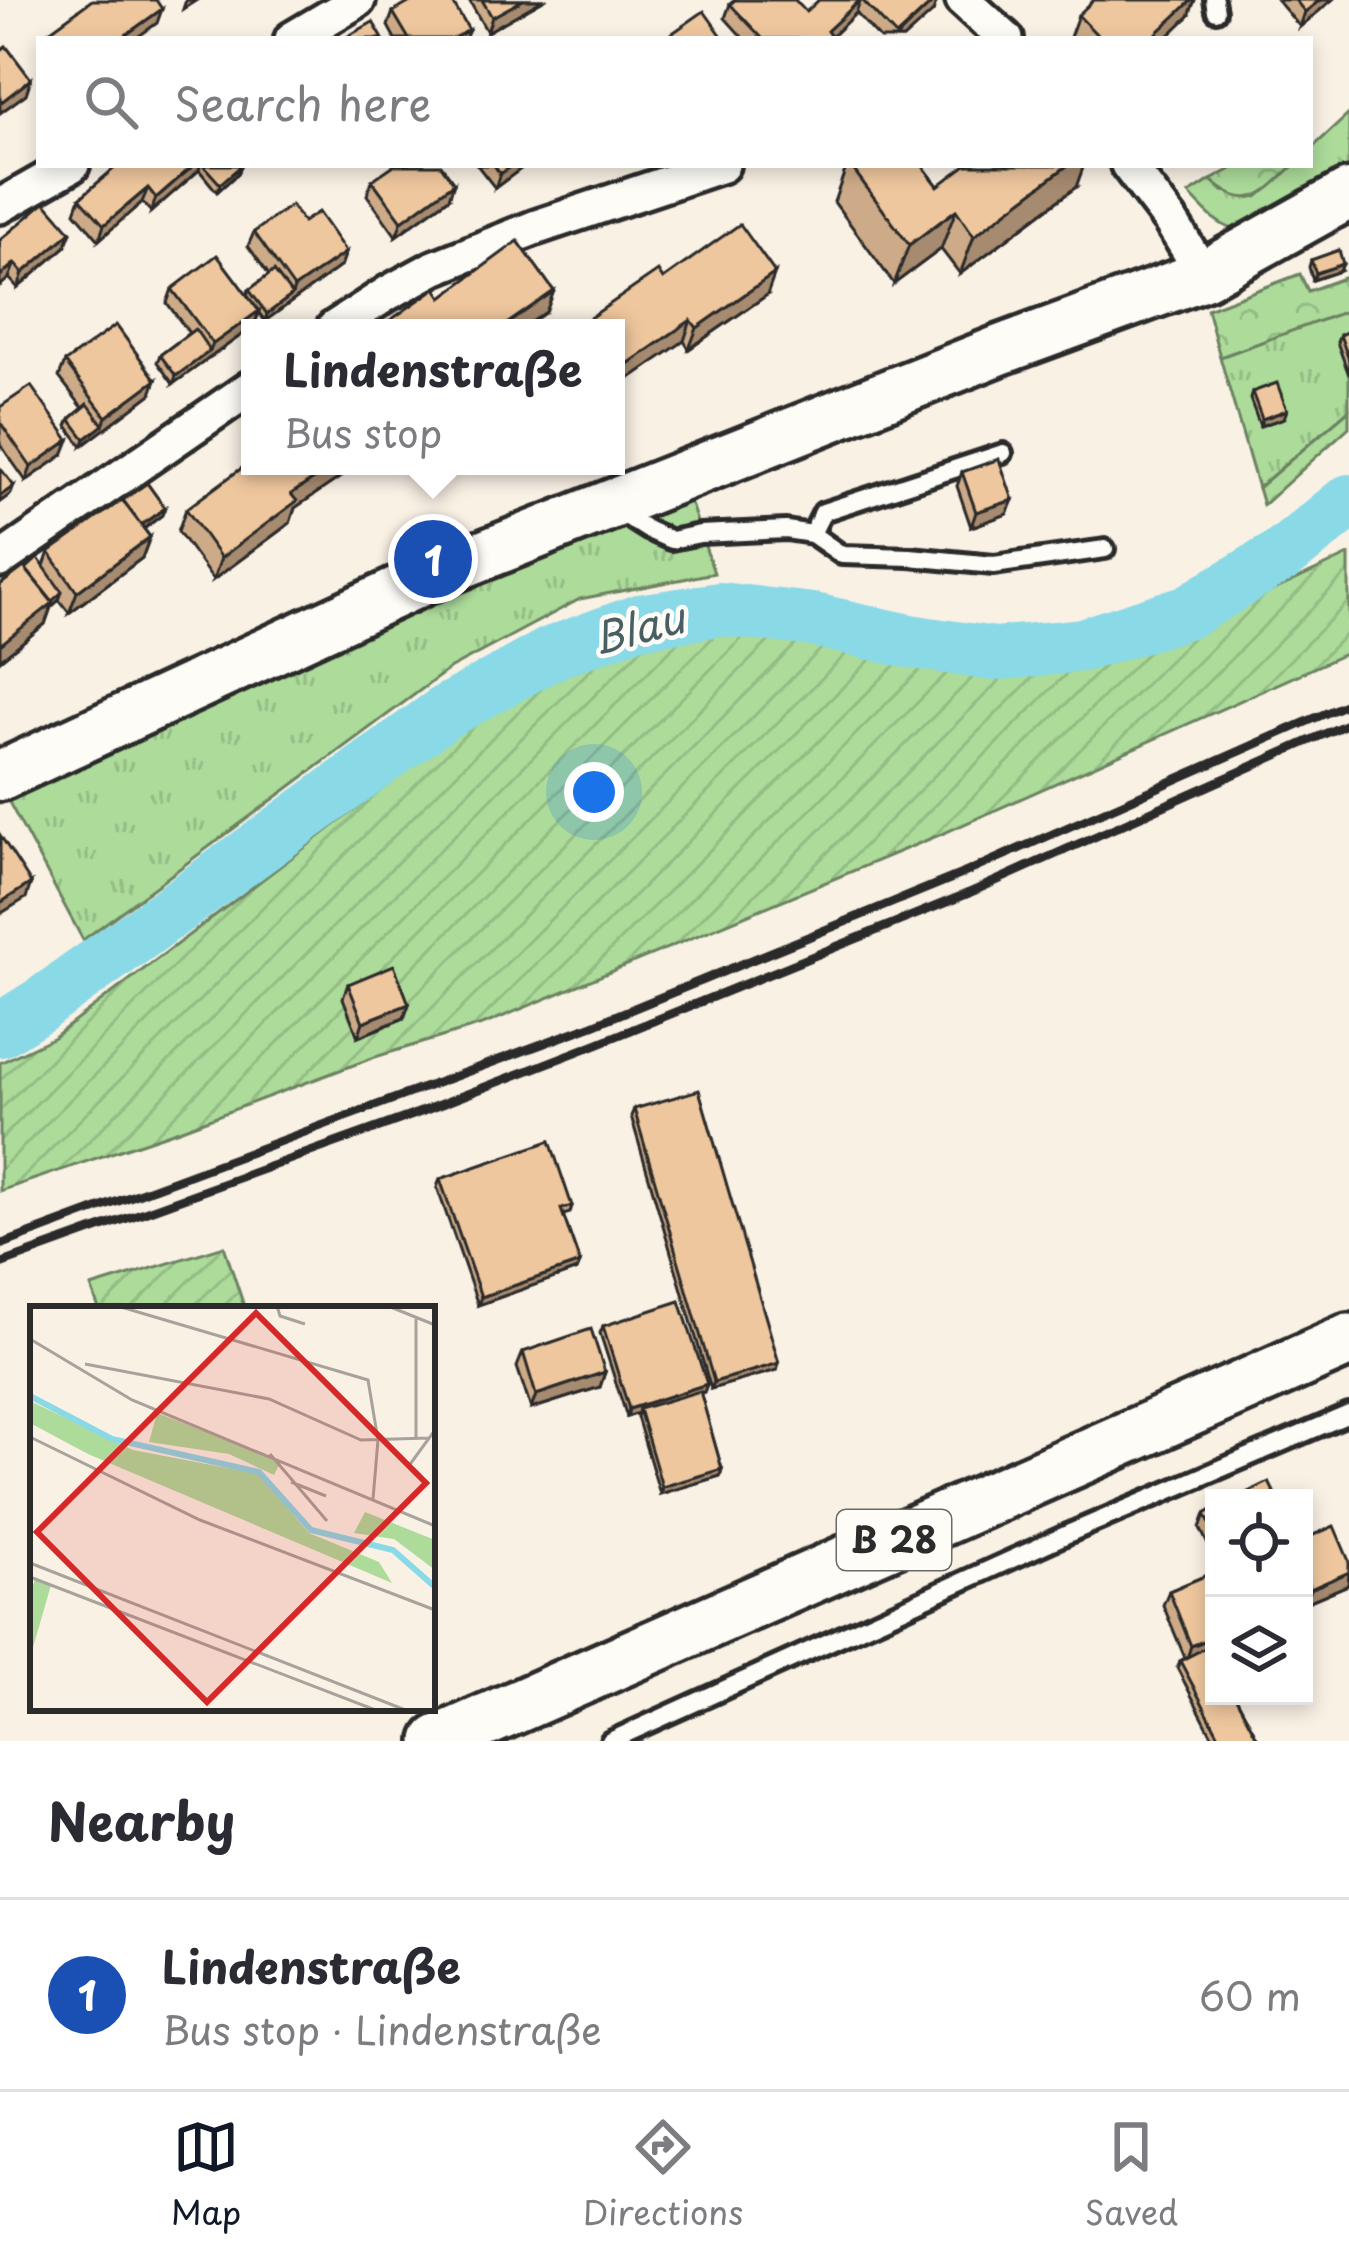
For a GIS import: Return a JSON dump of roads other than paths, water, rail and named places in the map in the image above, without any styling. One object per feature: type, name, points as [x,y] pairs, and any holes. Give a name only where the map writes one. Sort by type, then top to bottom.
[{"type":"main road","name":"B 28","points":[[439,1741],[1349,1340]]},
{"type":"street","points":[[297,36],[358,0]]},
{"type":"street","points":[[963,0],[995,25]]},
{"type":"street","points":[[0,206],[67,168]]},
{"type":"street","points":[[348,319],[434,268],[534,228],[713,168]]},
{"type":"street","points":[[1130,168],[1204,275]]},
{"type":"street","points":[[0,776],[442,572],[978,359],[1204,275],[1349,194]]},
{"type":"street","points":[[1204,275],[1284,259],[1349,232]]},
{"type":"street","points":[[0,560],[241,394]]},
{"type":"lane","points":[[812,534],[823,512],[1003,453]]},
{"type":"lane","points":[[607,504],[671,540],[786,530],[812,534],[842,555],[994,565],[1106,549]]},
{"type":"lane","points":[[610,1741],[1072,1532],[1349,1414]]},
{"type":"waterway","name":"Blau","points":[[0,1030],[445,712],[552,653],[639,621],[720,609],[813,620],[994,654],[1082,645],[1189,611],[1284,554],[1349,501]]},
{"type":"railway","points":[[0,1245],[593,1025],[962,874],[1349,703]]},
{"type":"railway","points":[[0,1264],[599,1043],[969,893],[1349,723]]},
{"type":"place","name":"Lindenstraße","points":[[433,559]]}]
